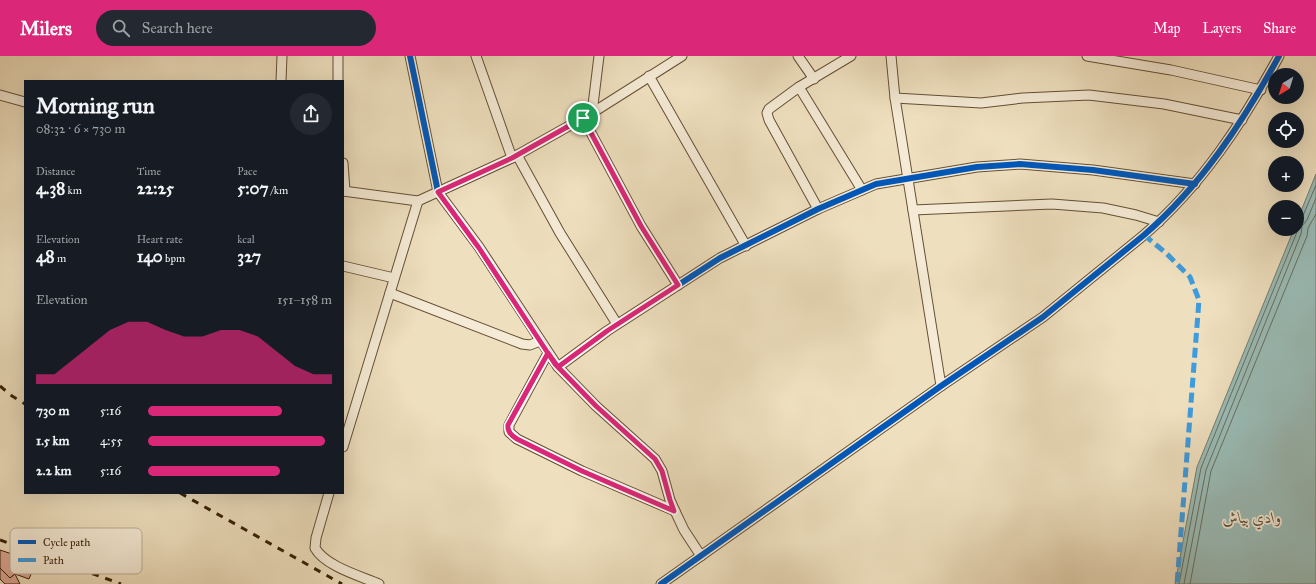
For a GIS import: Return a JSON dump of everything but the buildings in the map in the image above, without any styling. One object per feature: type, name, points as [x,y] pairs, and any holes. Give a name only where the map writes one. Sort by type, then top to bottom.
[{"type":"street","points":[[281,80],[282,56]]},
{"type":"street","points":[[338,56],[338,80]]},
{"type":"street","points":[[476,56],[514,156],[616,324]]},
{"type":"street","points":[[592,113],[599,56]]},
{"type":"street","points":[[344,191],[418,201],[514,156],[592,113],[682,56]]},
{"type":"street","points":[[798,56],[814,78]]},
{"type":"street","points":[[818,209],[767,116],[769,109],[800,87],[851,56]]},
{"type":"street","points":[[891,56],[895,98],[941,386]]},
{"type":"street","points":[[1087,56],[1164,69],[1261,90]]},
{"type":"street","points":[[661,584],[941,386],[1043,316],[1159,222],[1195,184],[1242,120],[1261,90],[1279,56]]},
{"type":"street","points":[[413,57],[438,192],[479,248],[558,367],[596,406],[655,459],[662,471],[674,511],[684,530],[701,556]]},
{"type":"street","points":[[650,76],[746,246]]},
{"type":"street","points":[[800,87],[862,190]]},
{"type":"street","points":[[0,95],[24,102]]},
{"type":"street","points":[[895,98],[981,103],[1023,98],[1089,95],[1164,104],[1242,120]]},
{"type":"street","points":[[583,118],[641,226],[678,285]]},
{"type":"street","points":[[558,367],[616,324],[720,258],[818,209],[876,184],[977,167],[1020,164],[1093,170],[1195,184]]},
{"type":"street","points":[[344,444],[418,201]]},
{"type":"street","points":[[913,210],[1052,204],[1104,208],[1159,222]]},
{"type":"street","points":[[344,266],[394,278]]},
{"type":"street","points":[[390,293],[522,344],[530,345],[540,341]]},
{"type":"street","points":[[548,353],[508,425],[509,432],[517,439],[582,471],[674,511]]},
{"type":"street","points":[[329,494],[316,538],[315,548],[322,557],[331,563],[379,584]]},
{"type":"water","name":"وادي بياش","points":[[1316,174],[1316,584],[1175,584],[1197,467],[1291,236],[1304,236],[1304,204]]},
{"type":"railway","points":[[0,386],[24,403]]},
{"type":"railway","points":[[182,494],[342,584]]},
{"type":"railway","points":[[0,540],[10,544]]},
{"type":"railway","points":[[94,574],[121,584]]},
{"type":"marked path","points":[[1144,235],[1166,253],[1190,277],[1199,300],[1177,584]]},
{"type":"cycle path","points":[[410,56],[438,192],[479,247],[558,367],[607,331],[720,258],[818,209],[876,184],[977,167],[1020,164],[1093,170],[1195,184]]},
{"type":"cycle path","points":[[661,584],[941,386],[1043,317],[1144,235],[1184,196],[1219,152],[1251,105],[1279,56]]},
{"type":"route","points":[[583,118],[512,158],[438,192],[479,248],[535,334],[548,353],[555,364],[596,406],[655,459],[662,471],[674,511],[582,471],[517,439],[509,432],[508,429],[508,425],[548,353],[558,367],[607,331],[678,285],[641,226],[583,118]]}]
